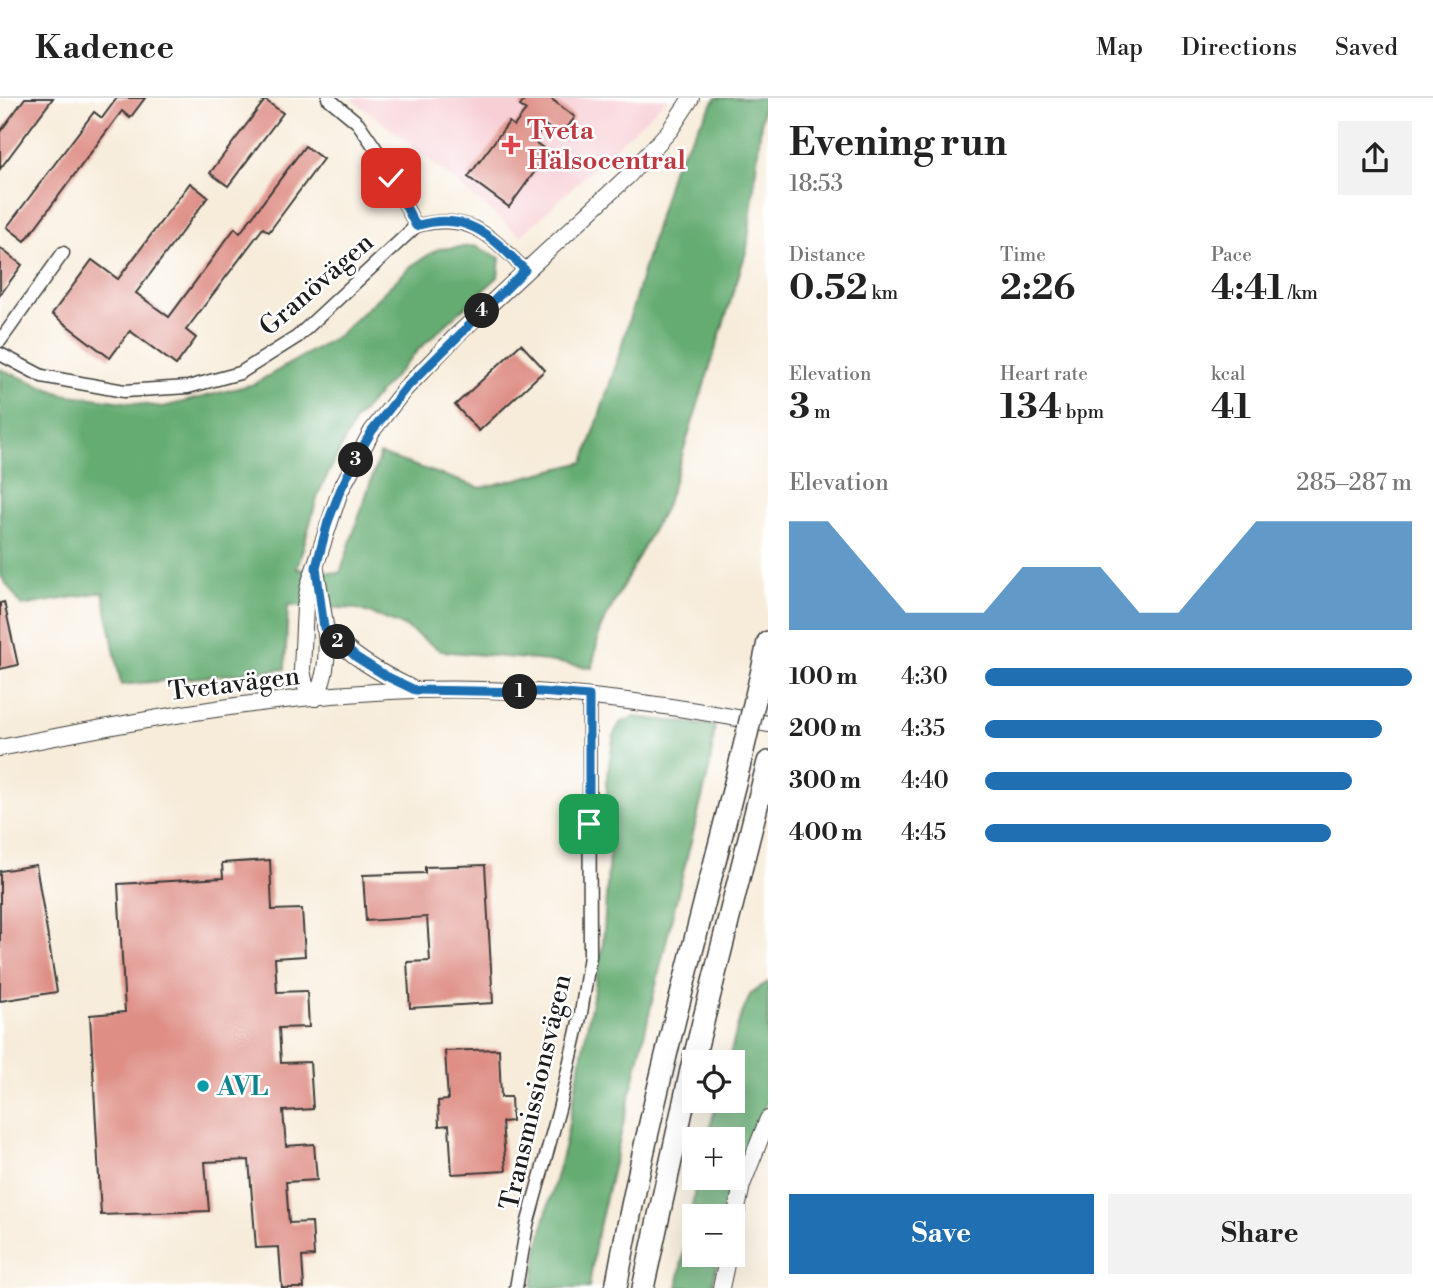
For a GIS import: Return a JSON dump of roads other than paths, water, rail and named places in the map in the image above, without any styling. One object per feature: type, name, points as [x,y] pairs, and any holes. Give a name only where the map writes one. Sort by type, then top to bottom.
[{"type":"highway","points":[[616,1288],[664,1065],[768,642]]},
{"type":"highway","points":[[643,1288],[691,1070],[767,764]]},
{"type":"main road","points":[[316,567],[326,670],[323,685],[315,698],[305,685],[302,670],[305,606],[316,567],[340,491],[378,423],[405,389],[525,270],[627,177],[670,131],[691,98]]},
{"type":"main road","points":[[324,628],[356,657],[415,690]]},
{"type":"main road","name":"Tvetavägen","points":[[0,748],[202,710],[415,690],[540,692],[589,696],[636,701],[768,724]]},
{"type":"main road","points":[[738,1204],[742,1185],[768,1119]]},
{"type":"main road","points":[[721,1288],[725,1267]]},
{"type":"street","points":[[328,98],[358,123],[378,152],[416,226],[431,222],[462,222],[477,228],[495,240],[525,270]]},
{"type":"street","name":"Granövägen","points":[[0,354],[42,376],[124,391],[188,387],[240,373],[298,337],[416,226]]},
{"type":"street","points":[[0,341],[64,253]]},
{"type":"street","name":"Transmissionsvägen","points":[[516,1288],[527,1225],[559,1109],[581,1013],[590,957],[589,696]]},
{"type":"place","name":"Tveta Hälsocentral","points":[[511,145]]},
{"type":"place","name":"AVL","points":[[203,1086]]}]
